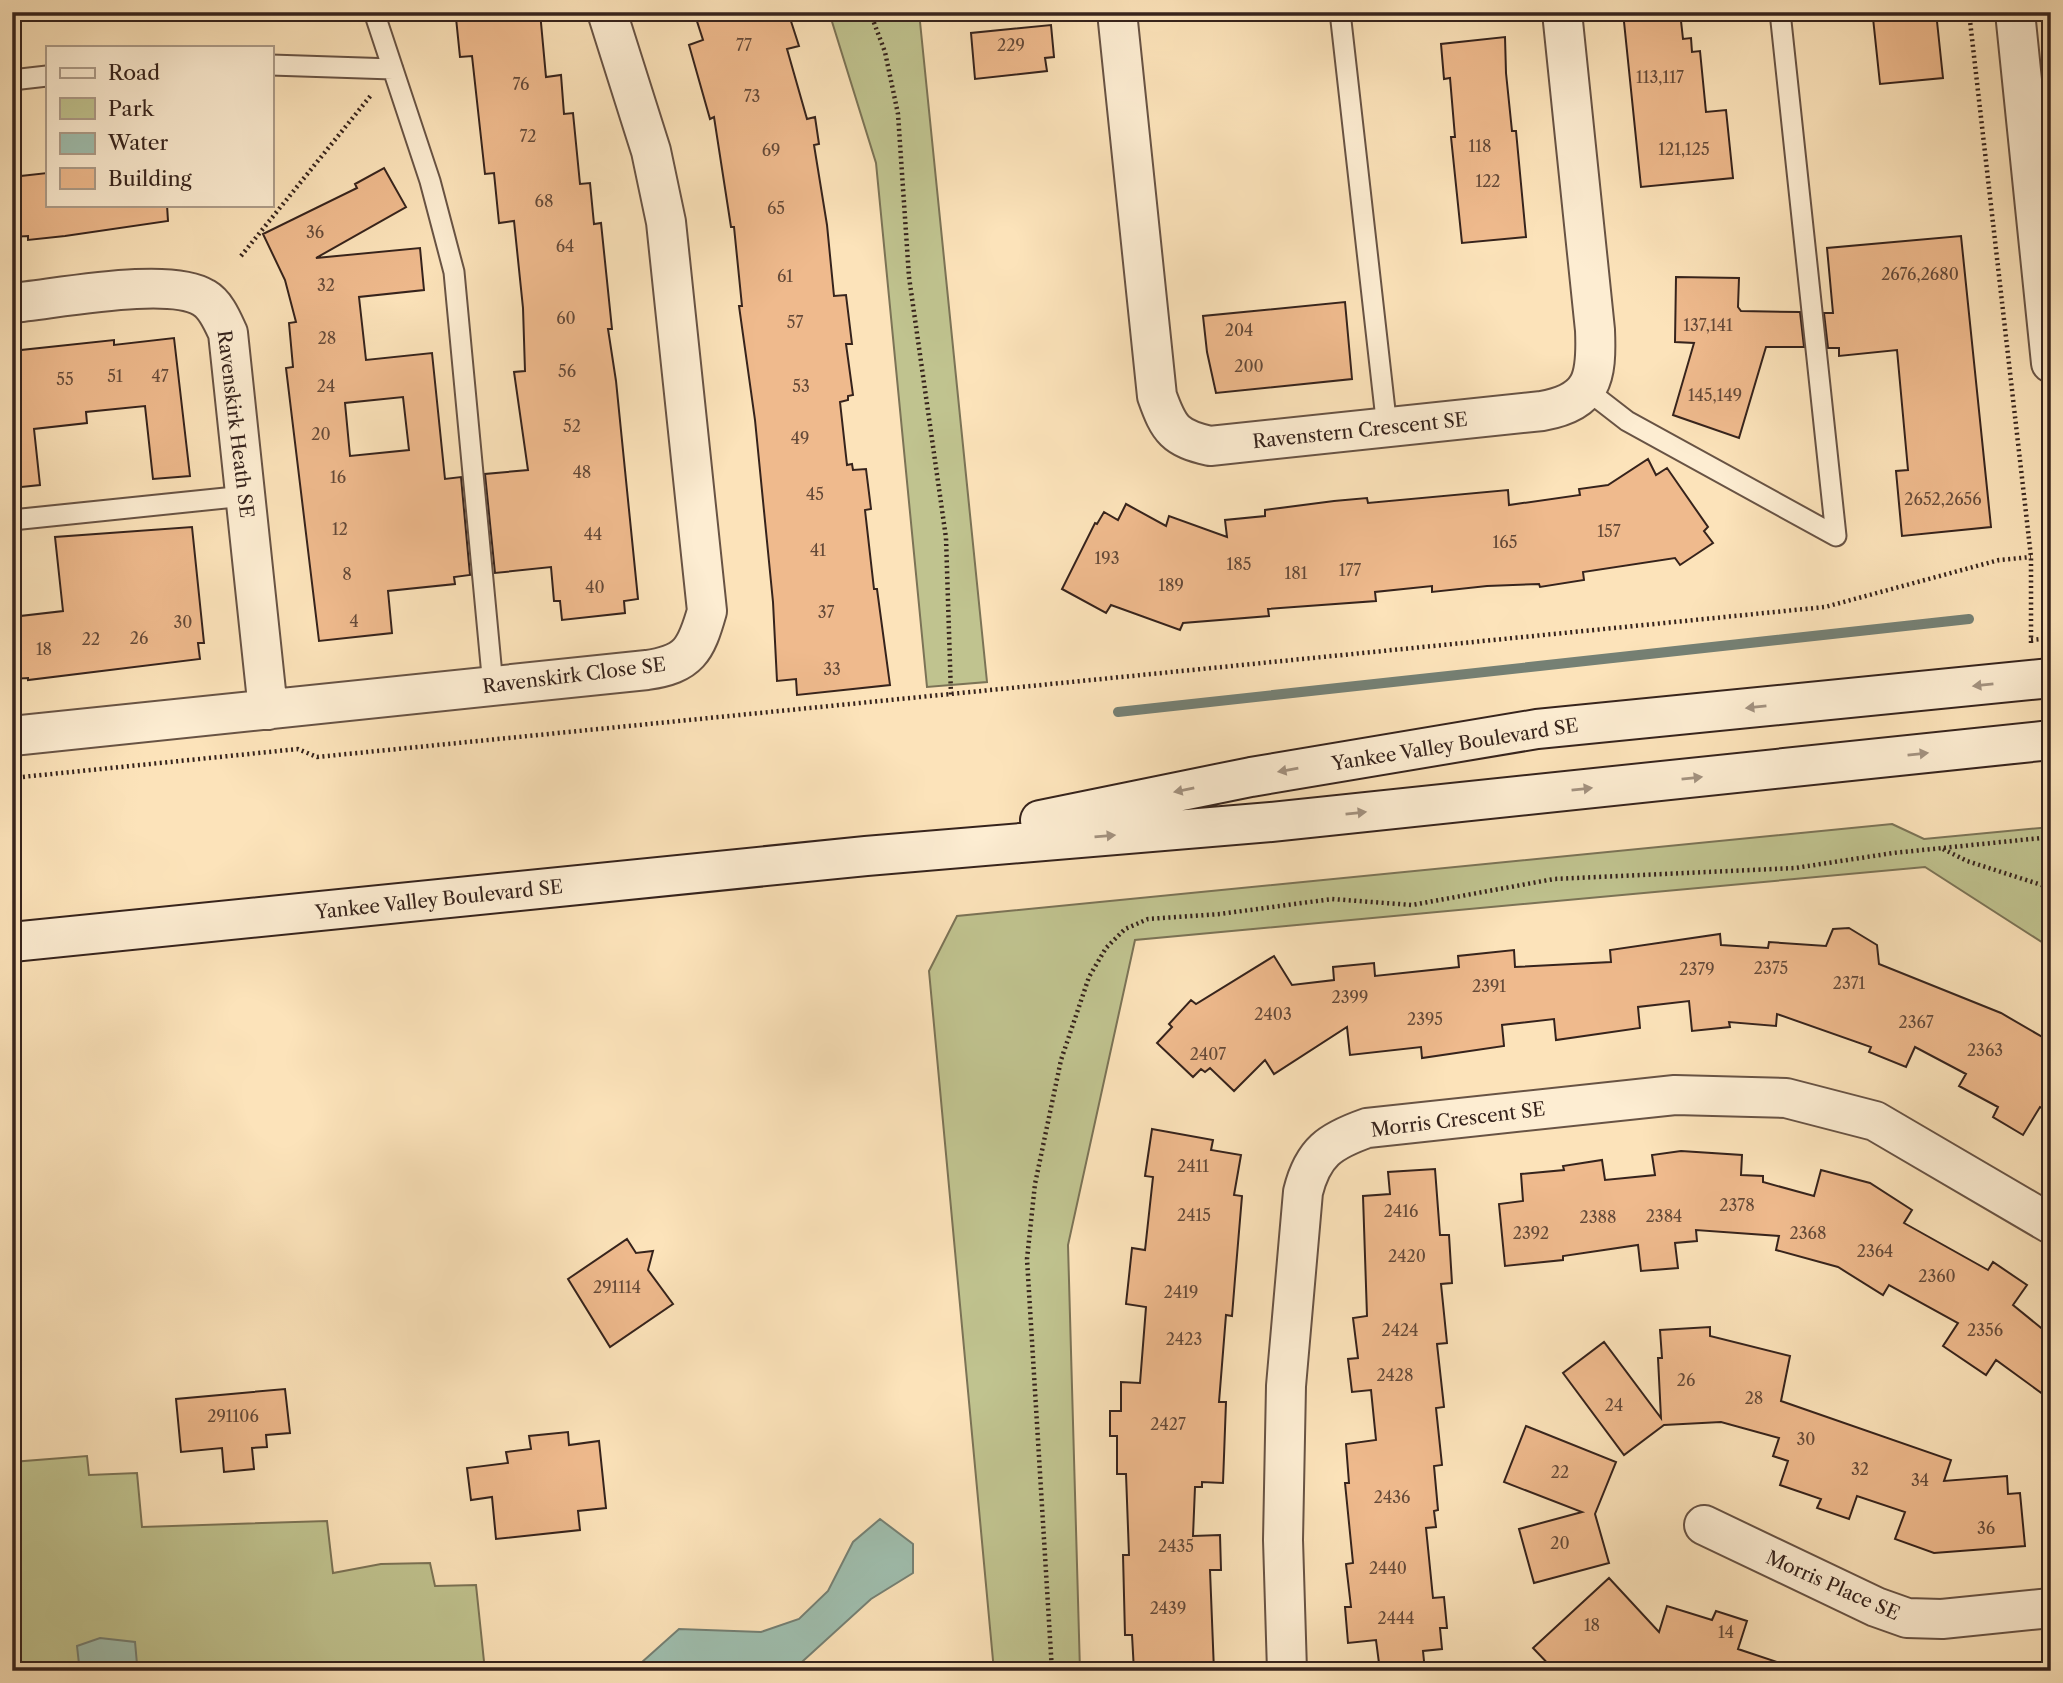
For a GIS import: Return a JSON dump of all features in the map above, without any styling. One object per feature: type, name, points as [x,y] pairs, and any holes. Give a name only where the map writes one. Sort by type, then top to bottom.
[{"type":"street","name":"Ravenskirk Close SE","points":[[12,736],[668,667],[689,656],[699,638],[707,611],[666,222],[650,151],[607,12]]},
{"type":"street","name":"Ravenstern Crescent SE","points":[[1116,12],[1157,396],[1167,424],[1185,440],[1210,446],[1542,411],[1567,407],[1587,390]]},
{"type":"street","points":[[1562,12],[1595,330],[1597,365],[1587,390]]},
{"type":"street","points":[[2015,12],[2051,363]]},
{"type":"street","name":"Ravenskirk Heath SE","points":[[12,303],[170,287],[206,299],[220,315],[228,333],[268,710]]},
{"type":"street","name":"Yankee Valley Boulevard SE","points":[[866,856],[1251,777],[1537,729],[2051,678]]},
{"type":"street","name":"Yankee Valley Boulevard SE","points":[[12,942],[866,856],[2046,752]]},
{"type":"street","name":"Morris Crescent SE","points":[[1287,1671],[1283,1540],[1286,1386],[1303,1192],[1308,1171],[1322,1151],[1340,1138],[1367,1128],[1675,1095],[1786,1098],[1875,1121],[2051,1224]]},
{"type":"street","name":"Morris Place SE","points":[[1704,1525],[1876,1607],[1907,1618],[1942,1619],[2051,1608]]},
{"type":"lane","points":[[374,12],[429,181],[454,272],[493,686]]},
{"type":"lane","points":[[1339,12],[1387,428]]},
{"type":"lane","points":[[1587,390],[1627,421],[1836,536],[1780,12]]},
{"type":"lane","points":[[273,65],[393,69]]},
{"type":"lane","points":[[12,80],[46,76]]},
{"type":"lane","points":[[12,520],[245,496]]},
{"type":"path","points":[[870,12],[885,52],[898,114],[909,277],[946,538],[950,695]]},
{"type":"path","points":[[1969,12],[2031,557],[2031,640],[2051,638]]},
{"type":"path","points":[[241,256],[393,69]]},
{"type":"path","points":[[12,778],[298,749],[317,757],[1825,607],[1999,560],[2031,557]]},
{"type":"path","points":[[2046,752],[2051,829]]},
{"type":"path","points":[[1052,1671],[1027,1259],[1035,1184],[1061,1060],[1089,977],[1106,948],[1125,929],[1148,919],[1220,915],[1332,899],[1412,905],[1554,879],[1795,868],[1941,848],[2051,837]]},
{"type":"path","points":[[1941,848],[1967,861],[2051,888]]},
{"type":"green space","points":[[829,12],[919,12],[987,682],[927,687],[876,163]]},
{"type":"green space","points":[[1892,824],[1924,839],[2051,827],[2051,948],[1925,867],[1135,940],[1068,1245],[1080,1671],[994,1671],[929,971],[957,916]]},
{"type":"green space","points":[[87,1456],[89,1475],[137,1473],[142,1527],[327,1521],[333,1573],[381,1564],[430,1563],[435,1586],[476,1585],[485,1671],[12,1671],[12,1462]]},
{"type":"water","points":[[880,1519],[913,1544],[913,1573],[871,1599],[792,1671],[632,1671],[679,1629],[761,1632],[799,1619],[828,1591],[853,1542]]},
{"type":"water","points":[[100,1638],[135,1642],[137,1664],[125,1671],[86,1671],[79,1664],[77,1646]]},
{"type":"building","points":[[509,12],[540,12],[546,77],[561,75],[564,114],[573,113],[580,184],[590,183],[594,224],[601,223],[612,329],[608,329],[616,381],[638,599],[624,601],[625,613],[562,620],[560,601],[554,601],[551,567],[495,573],[485,474],[528,470],[514,372],[525,371],[523,308],[514,221],[499,223],[494,173],[485,174],[472,56],[460,57],[456,18]]},
{"type":"building","points":[[694,12],[788,12],[799,46],[787,49],[807,119],[815,117],[819,144],[814,145],[827,225],[834,296],[846,295],[852,344],[846,344],[853,395],[840,402],[847,465],[852,464],[853,470],[866,469],[871,509],[865,510],[874,589],[877,589],[890,685],[797,695],[796,679],[777,681],[773,602],[755,420],[739,306],[742,306],[734,227],[731,227],[714,117],[710,119],[689,45],[703,40]]},
{"type":"building","points":[[1623,12],[1680,12],[1683,39],[1691,38],[1692,52],[1700,51],[1706,112],[1726,110],[1733,178],[1641,187]]},
{"type":"building","points":[[1936,12],[1943,78],[1880,84],[1873,18]]},
{"type":"building","points":[[1051,25],[1054,57],[1045,58],[1047,71],[975,79],[971,33]]},
{"type":"building","points":[[1505,37],[1512,131],[1516,131],[1526,237],[1462,243],[1451,137],[1455,137],[1450,78],[1444,79],[1441,44]]},
{"type":"building","points":[[384,168],[406,207],[316,258],[420,248],[424,290],[359,297],[366,360],[432,353],[445,479],[461,477],[470,575],[454,577],[455,584],[388,591],[392,633],[319,641],[286,368],[293,367],[289,323],[296,322],[285,280],[263,234],[357,188],[355,184]],"holes":[[[403,397],[409,450],[350,456],[345,403]]]},
{"type":"building","points":[[46,173],[46,206],[167,206],[168,221],[28,240],[28,236],[12,237],[12,177]]},
{"type":"building","points":[[1961,236],[1991,527],[1902,536],[1896,471],[1908,470],[1897,350],[1839,356],[1839,348],[1828,348],[1824,313],[1833,313],[1827,248]]},
{"type":"building","points":[[1676,277],[1739,278],[1738,307],[1741,311],[1800,312],[1804,347],[1766,347],[1739,438],[1673,415],[1694,343],[1675,342]]},
{"type":"building","points":[[1345,302],[1352,379],[1216,393],[1203,316]]},
{"type":"building","points":[[174,338],[190,476],[153,479],[145,406],[86,412],[87,423],[34,429],[40,485],[12,488],[12,351],[114,340],[114,345]]},
{"type":"building","points":[[1648,459],[1656,475],[1667,468],[1708,527],[1704,531],[1713,543],[1680,565],[1675,558],[1583,572],[1584,580],[1540,587],[1539,584],[1487,586],[1432,592],[1432,586],[1375,592],[1376,601],[1268,609],[1269,616],[1183,623],[1180,630],[1111,605],[1106,613],[1062,589],[1095,523],[1097,524],[1104,512],[1118,520],[1126,504],[1166,526],[1169,516],[1227,537],[1225,520],[1265,516],[1265,510],[1334,501],[1367,498],[1368,503],[1508,490],[1509,505],[1580,495],[1579,489],[1608,485]]},
{"type":"building","points":[[192,527],[204,643],[198,643],[200,659],[28,680],[12,679],[12,617],[63,611],[55,537]]},
{"type":"building","points":[[1849,928],[1877,945],[1879,964],[2001,1013],[2051,1042],[2051,1113],[2040,1107],[2023,1135],[1993,1117],[1998,1107],[1959,1086],[1966,1074],[1915,1047],[1906,1067],[1869,1052],[1871,1047],[1777,1014],[1776,1026],[1729,1022],[1730,1027],[1692,1031],[1689,1001],[1638,1007],[1640,1028],[1556,1040],[1554,1019],[1502,1025],[1504,1046],[1422,1058],[1421,1047],[1350,1055],[1347,1027],[1274,1074],[1265,1060],[1234,1091],[1210,1068],[1205,1072],[1201,1069],[1193,1077],[1157,1043],[1172,1027],[1169,1024],[1191,1000],[1196,1004],[1274,956],[1292,985],[1334,980],[1333,967],[1374,963],[1375,976],[1459,967],[1458,956],[1514,950],[1515,967],[1611,962],[1610,950],[1720,934],[1721,945],[1768,948],[1769,942],[1826,946],[1833,929]]},
{"type":"building","points":[[1152,1129],[1213,1140],[1211,1150],[1241,1155],[1234,1195],[1242,1196],[1232,1316],[1226,1315],[1219,1402],[1226,1402],[1223,1483],[1202,1482],[1202,1487],[1195,1487],[1193,1536],[1220,1535],[1221,1570],[1210,1570],[1214,1671],[1134,1671],[1132,1635],[1125,1635],[1123,1555],[1129,1555],[1126,1474],[1117,1474],[1117,1436],[1110,1436],[1110,1411],[1121,1411],[1121,1382],[1140,1383],[1146,1307],[1126,1304],[1132,1248],[1145,1250],[1153,1177],[1145,1176]]},
{"type":"building","points":[[1681,1151],[1742,1155],[1741,1175],[1763,1176],[1763,1182],[1814,1196],[1821,1170],[1870,1183],[1912,1210],[1904,1223],[1988,1270],[1993,1262],[2027,1285],[2013,1305],[2051,1336],[2051,1400],[1996,1360],[1986,1375],[1943,1346],[1958,1323],[1889,1285],[1883,1295],[1838,1267],[1776,1250],[1779,1236],[1696,1230],[1697,1241],[1675,1243],[1678,1268],[1641,1271],[1638,1245],[1563,1256],[1563,1260],[1505,1266],[1499,1204],[1523,1201],[1521,1174],[1564,1170],[1563,1166],[1602,1160],[1605,1180],[1655,1175],[1652,1155]]},
{"type":"building","points":[[1435,1169],[1440,1235],[1449,1235],[1452,1283],[1441,1284],[1447,1343],[1437,1344],[1444,1407],[1436,1408],[1442,1465],[1434,1466],[1438,1510],[1434,1511],[1436,1527],[1426,1528],[1433,1598],[1444,1597],[1447,1628],[1440,1628],[1442,1649],[1423,1651],[1425,1671],[1380,1671],[1376,1640],[1348,1643],[1345,1607],[1351,1607],[1346,1564],[1353,1563],[1345,1483],[1349,1483],[1346,1444],[1376,1440],[1371,1390],[1352,1392],[1348,1359],[1358,1358],[1353,1318],[1367,1316],[1363,1196],[1390,1194],[1388,1172]]},
{"type":"building","points":[[627,1239],[636,1253],[653,1251],[648,1270],[673,1304],[610,1347],[568,1279]]},
{"type":"building","points":[[1710,1327],[1710,1336],[1790,1356],[1781,1401],[1951,1460],[1944,1481],[2007,1476],[2008,1494],[2020,1493],[2025,1546],[1934,1553],[1895,1539],[1905,1512],[1857,1496],[1849,1519],[1817,1508],[1821,1499],[1780,1485],[1788,1461],[1773,1456],[1779,1438],[1721,1422],[1664,1425],[1624,1455],[1563,1373],[1604,1342],[1661,1418],[1658,1358],[1662,1358],[1660,1330]]},
{"type":"building","points":[[285,1389],[290,1433],[266,1435],[267,1447],[252,1448],[254,1469],[224,1472],[222,1448],[181,1452],[176,1399]]},
{"type":"building","points":[[1526,1426],[1616,1462],[1595,1514],[1609,1563],[1534,1583],[1519,1529],[1582,1512],[1504,1482]]},
{"type":"building","points":[[568,1432],[569,1445],[599,1441],[606,1508],[578,1511],[580,1530],[496,1539],[492,1497],[471,1500],[467,1468],[508,1463],[506,1452],[531,1449],[529,1436]]},
{"type":"building","points":[[1609,1578],[1659,1632],[1667,1606],[1712,1620],[1716,1611],[1747,1621],[1738,1649],[1789,1666],[1788,1671],[1555,1671],[1533,1648]]},
{"type":"waterway","points":[[1118,712],[1969,619]]}]
